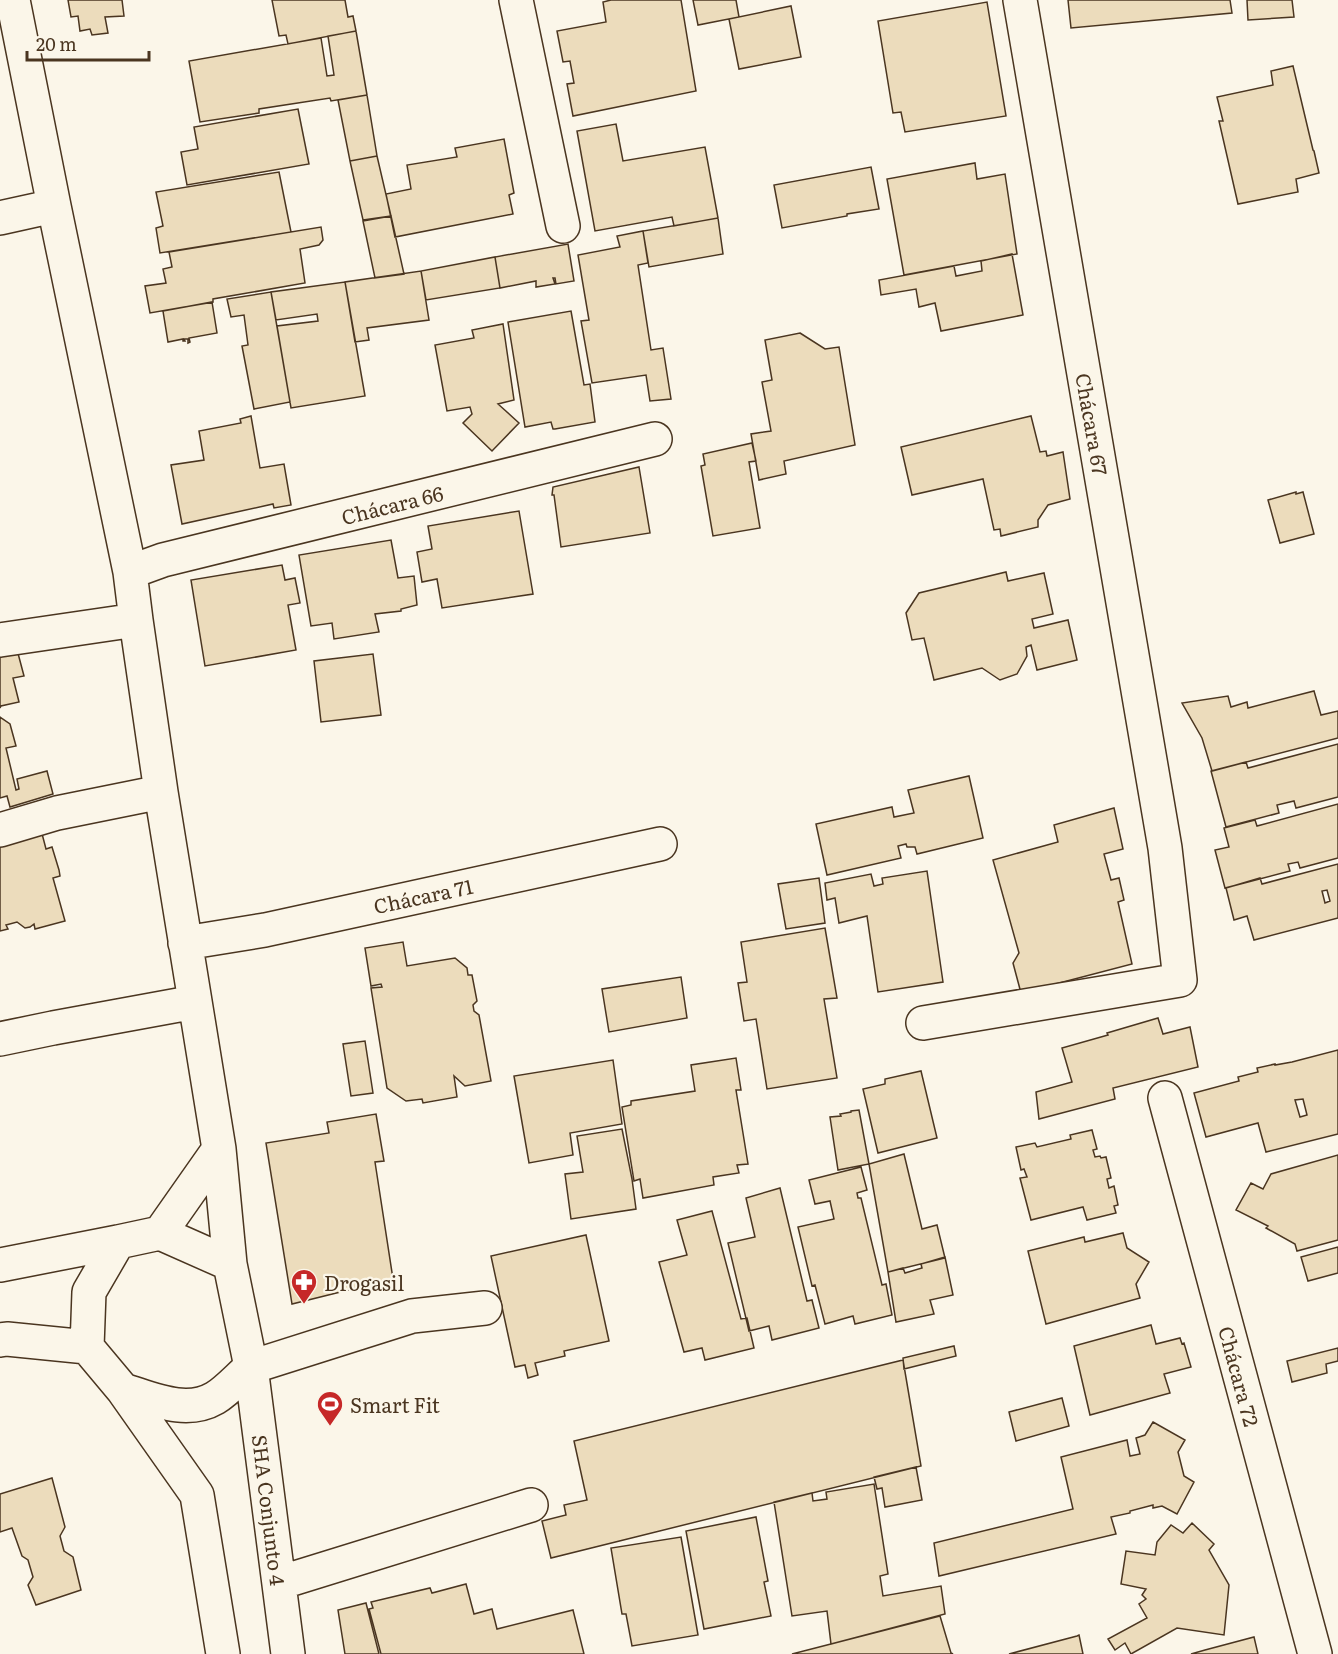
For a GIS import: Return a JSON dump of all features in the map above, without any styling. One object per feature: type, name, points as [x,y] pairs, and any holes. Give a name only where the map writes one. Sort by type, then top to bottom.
[{"type":"street","points":[[13,0],[130,572],[161,792],[219,1149],[230,1264],[251,1366]]},
{"type":"street","points":[[516,0],[563,226]]},
{"type":"street","name":"Chácara 67","points":[[923,1023],[1180,980],[1165,848],[1020,0]]},
{"type":"street","points":[[0,218],[54,206]]},
{"type":"street","name":"Chácara 66","points":[[130,572],[163,560],[656,439]]},
{"type":"street","points":[[0,640],[136,620]]},
{"type":"street","points":[[0,830],[57,813],[161,792]]},
{"type":"street","name":"Chácara 71","points":[[185,943],[265,930],[660,844]]},
{"type":"street","points":[[0,1039],[195,1002]]},
{"type":"street","name":"Chácara 72","points":[[1164,1098],[1315,1654]]},
{"type":"street","points":[[160,1233],[219,1149]]},
{"type":"street","points":[[0,1265],[160,1233],[230,1264]]},
{"type":"street","points":[[118,1242],[89,1292],[87,1347],[123,1390],[197,1495],[223,1654]]},
{"type":"street","points":[[123,1390],[177,1406],[196,1405],[216,1398],[251,1366],[412,1316],[485,1308]]},
{"type":"street","points":[[0,1340],[87,1347]]},
{"type":"street","name":"SHA Conjunto 4","points":[[251,1366],[288,1654]]},
{"type":"street","points":[[279,1583],[531,1504]]},
{"type":"building","points":[[68,0],[122,0],[124,16],[105,17],[108,33],[92,35],[90,29],[80,31],[78,16],[71,17]]},
{"type":"building","points":[[272,0],[345,0],[348,17],[353,16],[356,31],[288,44],[286,35],[279,36]]},
{"type":"building","points":[[681,0],[696,91],[573,116],[567,84],[574,83],[570,61],[563,62],[557,31],[606,22],[603,2]]},
{"type":"building","points":[[693,0],[736,0],[739,17],[698,25]]},
{"type":"building","points":[[1068,0],[1230,0],[1232,13],[1071,28]]},
{"type":"building","points":[[1247,0],[1292,0],[1294,17],[1248,20]]},
{"type":"building","points":[[987,2],[1006,116],[905,132],[901,112],[893,113],[878,21]]},
{"type":"building","points":[[791,6],[801,57],[739,69],[729,19]]},
{"type":"building","points":[[356,31],[367,95],[259,109],[259,113],[200,122],[189,61],[321,38],[327,76],[334,75],[328,36]]},
{"type":"building","points":[[1293,66],[1319,173],[1296,179],[1298,192],[1238,204],[1219,121],[1223,121],[1217,97],[1273,85],[1271,71]]},
{"type":"building","points":[[367,95],[377,156],[350,161],[338,100]]},
{"type":"building","points":[[298,109],[309,164],[187,185],[181,152],[198,149],[194,127]]},
{"type":"building","points":[[616,124],[623,161],[705,147],[718,218],[674,226],[672,217],[595,231],[577,131]]},
{"type":"building","points":[[504,139],[514,193],[509,195],[513,214],[395,237],[386,194],[411,189],[407,165],[457,157],[455,148]]},
{"type":"building","points":[[377,156],[391,216],[363,220],[350,161]]},
{"type":"building","points":[[975,163],[977,179],[1005,174],[1017,254],[904,275],[887,179]]},
{"type":"building","points":[[871,167],[879,209],[782,228],[774,185]]},
{"type":"building","points":[[279,172],[291,232],[160,253],[156,228],[163,226],[156,192]]},
{"type":"building","points":[[391,216],[404,274],[375,278],[363,221]]},
{"type":"building","points":[[718,218],[723,254],[649,267],[643,231]]},
{"type":"building","points":[[321,227],[323,240],[319,245],[300,249],[305,283],[150,313],[145,286],[166,283],[163,269],[172,267],[169,252]]},
{"type":"building","points":[[643,231],[648,263],[638,265],[651,350],[663,348],[671,399],[650,401],[646,375],[592,383],[581,321],[589,320],[578,255],[620,247],[617,236]]},
{"type":"building","points":[[568,244],[574,281],[556,284],[553,278],[555,284],[536,287],[536,281],[500,288],[495,257]]},
{"type":"building","points":[[1012,254],[1023,315],[941,331],[935,303],[919,307],[916,289],[881,295],[879,280],[954,266],[956,276],[982,271],[981,261]]},
{"type":"building","points":[[495,257],[500,288],[426,300],[421,271]]},
{"type":"building","points":[[421,271],[429,320],[367,328],[369,340],[355,342],[345,282]]},
{"type":"building","points":[[345,282],[365,396],[291,408],[277,326],[318,321],[317,314],[276,320],[271,292]]},
{"type":"building","points":[[271,292],[290,402],[254,409],[242,346],[248,345],[244,315],[231,317],[227,299]]},
{"type":"building","points":[[212,302],[217,333],[189,338],[188,343],[188,339],[168,342],[163,311]]},
{"type":"building","points":[[571,311],[584,385],[590,384],[595,422],[555,429],[551,422],[525,427],[508,322]]},
{"type":"building","points":[[503,324],[514,400],[498,404],[519,423],[492,451],[463,423],[472,414],[470,407],[447,411],[435,345],[474,338],[472,330]]},
{"type":"building","points":[[800,333],[825,349],[839,347],[855,445],[784,461],[786,474],[759,480],[751,434],[771,431],[762,382],[772,380],[765,340]]},
{"type":"building","points":[[251,416],[260,468],[284,464],[291,505],[274,508],[273,504],[182,524],[171,465],[204,460],[199,431],[241,423],[240,419]]},
{"type":"building","points":[[1031,416],[1040,452],[1046,451],[1047,456],[1063,452],[1070,499],[1048,505],[1038,520],[1038,527],[1001,536],[1000,529],[994,530],[983,479],[912,495],[901,447]]},
{"type":"building","points":[[752,443],[756,461],[749,462],[760,528],[713,536],[701,466],[705,465],[703,454]]},
{"type":"building","points":[[639,467],[650,533],[561,547],[554,495],[552,495],[553,487]]},
{"type":"building","points":[[1296,492],[1296,494],[1303,492],[1314,534],[1280,543],[1268,500]]},
{"type":"building","points":[[519,511],[533,594],[442,608],[437,579],[422,582],[417,552],[432,549],[428,526]]},
{"type":"building","points":[[391,540],[398,578],[414,576],[417,605],[401,609],[401,611],[375,614],[379,632],[334,639],[332,623],[311,626],[299,555]]},
{"type":"building","points":[[282,565],[285,580],[295,578],[300,603],[288,605],[296,650],[205,666],[191,580]]},
{"type":"building","points":[[1006,572],[1008,581],[1044,573],[1053,614],[1032,619],[1034,628],[1068,620],[1077,660],[1037,670],[1031,645],[1026,647],[1027,656],[1017,674],[1000,680],[982,668],[934,680],[924,638],[912,640],[906,613],[919,593]]},
{"type":"building","points":[[15,642],[24,676],[13,678],[19,702],[0,708],[0,646]]},
{"type":"building","points":[[373,654],[381,715],[321,722],[314,661]]},
{"type":"building","points":[[1314,691],[1321,715],[1338,711],[1338,738],[1212,771],[1202,738],[1182,703],[1228,696],[1231,707],[1247,702],[1248,708]]},
{"type":"building","points":[[0,717],[10,724],[16,746],[6,748],[16,790],[19,789],[17,779],[47,771],[53,794],[10,807],[7,796],[0,798]]},
{"type":"building","points":[[1338,744],[1338,797],[1296,808],[1294,801],[1277,805],[1279,813],[1226,827],[1211,771],[1246,762],[1248,768]]},
{"type":"building","points":[[969,776],[983,838],[917,854],[915,847],[907,847],[906,844],[898,846],[901,858],[827,875],[816,824],[892,807],[894,817],[914,813],[908,790]]},
{"type":"building","points":[[1338,804],[1338,858],[1300,868],[1298,862],[1288,864],[1290,871],[1225,888],[1215,850],[1229,847],[1224,828],[1255,820],[1257,826]]},
{"type":"building","points":[[1114,808],[1123,849],[1104,854],[1111,880],[1119,878],[1124,900],[1118,902],[1132,964],[1021,993],[1013,963],[1019,953],[993,860],[1058,842],[1054,825]]},
{"type":"building","points":[[40,826],[46,849],[52,847],[59,870],[60,876],[53,878],[65,921],[35,929],[34,924],[25,928],[17,922],[6,925],[8,929],[0,931],[0,837]]},
{"type":"building","points":[[1338,864],[1338,918],[1254,940],[1247,916],[1234,920],[1226,888],[1260,878],[1262,884]],"holes":[[[1327,890],[1330,901],[1325,903],[1322,891]]]},
{"type":"building","points":[[927,871],[943,982],[878,992],[867,916],[839,923],[835,898],[827,900],[825,883],[871,874],[874,886],[883,884],[882,878]]},
{"type":"building","points":[[819,878],[825,923],[786,929],[778,884]]},
{"type":"building","points":[[825,928],[837,998],[824,999],[837,1078],[767,1089],[756,1019],[744,1021],[738,983],[747,982],[741,942]]},
{"type":"building","points":[[403,942],[407,966],[455,958],[467,968],[468,975],[472,975],[477,1001],[473,1005],[474,1011],[479,1015],[491,1081],[465,1086],[454,1076],[457,1097],[423,1103],[422,1099],[406,1101],[387,1088],[371,988],[382,987],[381,984],[371,986],[365,948]]},
{"type":"building","points":[[681,977],[687,1018],[609,1032],[602,989]]},
{"type":"building","points":[[1158,1018],[1163,1034],[1190,1027],[1198,1067],[1113,1088],[1115,1099],[1039,1119],[1036,1092],[1072,1082],[1062,1048]]},
{"type":"building","points":[[365,1041],[373,1093],[351,1096],[343,1044]]},
{"type":"building","points":[[1338,1050],[1338,1134],[1266,1152],[1258,1123],[1206,1137],[1194,1093],[1239,1081],[1238,1077],[1258,1072],[1257,1068]],"holes":[[[1303,1099],[1307,1115],[1300,1117],[1295,1100]]]},
{"type":"building","points":[[736,1058],[741,1090],[736,1090],[748,1164],[737,1165],[739,1173],[713,1177],[714,1185],[643,1198],[640,1179],[634,1181],[622,1107],[631,1105],[631,1101],[695,1091],[691,1065]]},
{"type":"building","points":[[613,1060],[622,1124],[570,1133],[573,1155],[529,1163],[514,1076]]},
{"type":"building","points":[[921,1071],[937,1138],[878,1153],[863,1089],[885,1084],[885,1079]]},
{"type":"building","points":[[859,1110],[869,1164],[838,1170],[830,1117]]},
{"type":"building","points":[[376,1114],[384,1161],[375,1162],[393,1279],[292,1304],[266,1143],[329,1133],[327,1122]]},
{"type":"building","points":[[622,1129],[636,1209],[571,1219],[565,1174],[583,1172],[577,1136]]},
{"type":"building","points":[[1092,1130],[1097,1149],[1093,1150],[1095,1157],[1106,1157],[1111,1178],[1107,1179],[1109,1188],[1114,1186],[1118,1205],[1114,1206],[1116,1213],[1087,1220],[1083,1207],[1031,1220],[1020,1178],[1027,1177],[1024,1169],[1021,1170],[1016,1147],[1035,1143],[1037,1147],[1071,1139],[1070,1135]]},
{"type":"building","points":[[904,1154],[922,1229],[937,1225],[945,1258],[888,1272],[869,1164]]},
{"type":"building","points":[[1338,1155],[1338,1240],[1297,1251],[1295,1244],[1266,1228],[1268,1226],[1236,1210],[1251,1183],[1263,1189],[1271,1174]]},
{"type":"building","points":[[861,1167],[867,1190],[857,1193],[858,1198],[861,1198],[882,1285],[886,1284],[892,1315],[855,1324],[853,1316],[825,1324],[815,1285],[812,1286],[798,1227],[834,1219],[830,1201],[815,1204],[809,1180]]},
{"type":"building","points":[[780,1188],[807,1301],[812,1300],[819,1328],[772,1340],[769,1326],[749,1331],[728,1243],[755,1237],[746,1198]]},
{"type":"building","points":[[712,1211],[741,1319],[747,1318],[754,1348],[705,1360],[702,1348],[684,1352],[659,1262],[687,1255],[677,1220]]},
{"type":"building","points":[[1123,1233],[1127,1248],[1149,1262],[1136,1284],[1140,1298],[1046,1324],[1028,1251],[1084,1237],[1085,1242]]},
{"type":"building","points":[[586,1235],[609,1341],[564,1351],[565,1356],[535,1363],[538,1375],[528,1378],[525,1365],[515,1367],[491,1256]]},
{"type":"building","points":[[1338,1247],[1338,1273],[1308,1281],[1301,1257]]},
{"type":"building","points":[[945,1257],[953,1295],[930,1300],[934,1314],[896,1322],[888,1272],[903,1268],[905,1273],[922,1268],[921,1264]]},
{"type":"building","points":[[1151,1325],[1156,1344],[1180,1338],[1182,1344],[1184,1343],[1191,1367],[1164,1374],[1170,1393],[1090,1415],[1074,1346]]},
{"type":"building","points":[[954,1346],[956,1356],[904,1369],[903,1358]]},
{"type":"building","points":[[1338,1348],[1338,1361],[1326,1364],[1327,1373],[1292,1382],[1287,1361]]},
{"type":"building","points":[[903,1360],[921,1466],[551,1558],[542,1521],[566,1515],[564,1505],[587,1500],[574,1441]]},
{"type":"building","points":[[1062,1398],[1069,1426],[1016,1441],[1009,1412]]},
{"type":"building","points":[[1153,1422],[1185,1440],[1178,1452],[1184,1476],[1194,1482],[1177,1514],[1162,1506],[1153,1508],[1153,1505],[1111,1517],[1116,1534],[939,1576],[934,1543],[1073,1509],[1061,1457],[1127,1440],[1130,1456],[1140,1454],[1136,1438],[1145,1435]]},
{"type":"building","points":[[916,1467],[922,1500],[885,1507],[882,1488],[877,1489],[874,1477]]},
{"type":"building","points":[[52,1478],[65,1527],[60,1536],[64,1551],[73,1557],[81,1590],[36,1605],[28,1585],[33,1577],[28,1560],[22,1556],[12,1528],[0,1532],[0,1494]]},
{"type":"building","points":[[874,1484],[888,1574],[880,1576],[883,1596],[941,1586],[945,1614],[831,1644],[827,1611],[792,1616],[774,1502],[812,1493],[813,1501],[827,1499],[826,1492]]},
{"type":"building","points":[[756,1517],[768,1581],[764,1582],[771,1616],[704,1629],[686,1531]]},
{"type":"building","points":[[1192,1523],[1214,1544],[1209,1550],[1229,1585],[1224,1635],[1177,1628],[1131,1654],[1125,1643],[1115,1650],[1108,1639],[1147,1618],[1139,1604],[1146,1599],[1142,1595],[1146,1589],[1121,1584],[1126,1551],[1155,1555],[1157,1542],[1171,1525],[1183,1533]]},
{"type":"building","points":[[681,1537],[698,1635],[632,1646],[626,1614],[622,1614],[611,1548]]},
{"type":"building","points":[[466,1584],[474,1614],[492,1609],[497,1629],[573,1610],[584,1654],[381,1654],[369,1609],[373,1608],[371,1602],[430,1588],[432,1593]]},
{"type":"building","points":[[366,1603],[379,1654],[345,1654],[338,1610]]},
{"type":"building","points":[[940,1616],[953,1654],[792,1654]]},
{"type":"building","points":[[1079,1635],[1083,1654],[1009,1654],[1077,1636]]},
{"type":"building","points":[[1254,1637],[1258,1654],[1191,1654],[1205,1650]]},
{"type":"place","name":"Drogasil","points":[[304,1305]]},
{"type":"place","name":"Smart Fit","points":[[330,1427]]}]
